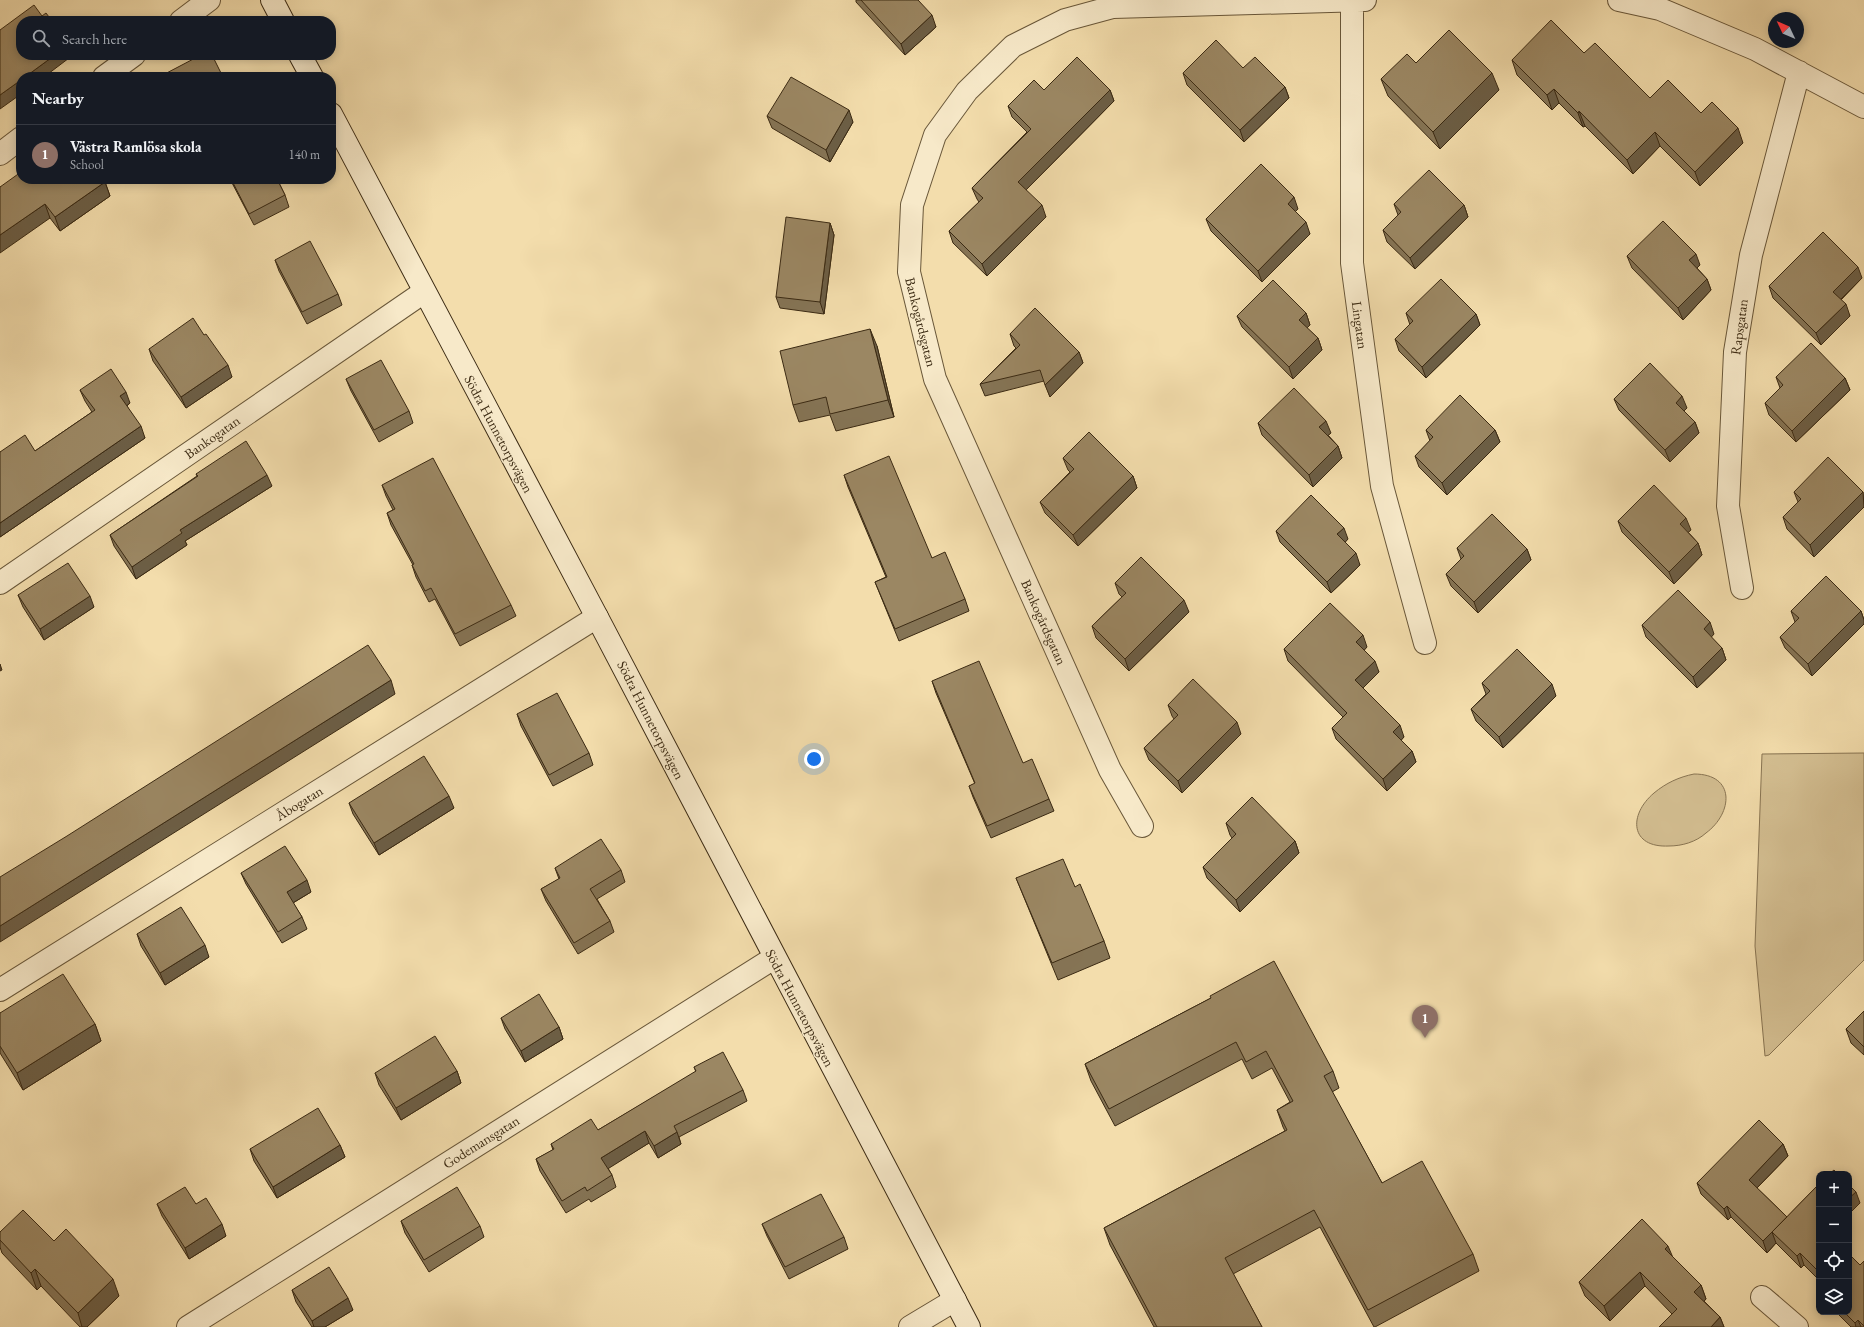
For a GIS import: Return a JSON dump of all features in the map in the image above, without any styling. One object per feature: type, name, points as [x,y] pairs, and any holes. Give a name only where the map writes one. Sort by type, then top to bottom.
[{"type":"street","points":[[188,16],[209,0]]},
{"type":"street","points":[[272,0],[280,16]]},
{"type":"street","name":"Lingatan","points":[[1359,0],[1352,263],[1382,486],[1425,643]]},
{"type":"street","name":"Bankogårdsgatan","points":[[1142,826],[1110,770],[935,379],[909,272],[912,205],[935,135],[967,91],[1014,46],[1065,20],[1113,7],[1359,0]]},
{"type":"street","points":[[1619,0],[1660,9],[1755,49],[1864,107]]},
{"type":"street","points":[[111,72],[127,60]]},
{"type":"street","points":[[303,60],[309,72]]},
{"type":"street","name":"Rapsgatan","points":[[1742,588],[1728,506],[1735,352],[1751,255],[1799,72]]},
{"type":"street","name":"Södra Hunnetorpsvägen","points":[[336,124],[597,617],[774,958],[969,1327]]},
{"type":"street","points":[[0,154],[16,142]]},
{"type":"street","name":"Bankogatan","points":[[0,583],[424,292]]},
{"type":"street","name":"Åbogatan","points":[[0,990],[597,617]]},
{"type":"street","name":"Godemansgatan","points":[[188,1327],[774,958]]},
{"type":"street","points":[[1762,1297],[1797,1327]]},
{"type":"street","points":[[910,1327],[955,1300]]},
{"type":"shaded area","points":[[1864,753],[1864,960],[1769,1055],[1765,1056],[1755,946],[1762,754]]},
{"type":"shaded area","points":[[1694,774],[1708,776],[1717,780],[1723,787],[1726,796],[1725,806],[1715,825],[1698,839],[1684,844],[1669,846],[1656,845],[1647,842],[1640,836],[1637,828],[1637,820],[1640,811],[1646,802],[1654,793],[1668,783]]},
{"type":"building","points":[[861,0],[918,0],[932,15],[901,44]]},
{"type":"building","points":[[34,5],[42,16],[19,16]]},
{"type":"building","points":[[16,18],[16,60],[48,60],[32,72],[16,72],[16,84],[0,95],[0,30]]},
{"type":"building","points":[[1551,20],[1584,53],[1595,43],[1650,98],[1668,80],[1701,113],[1712,102],[1738,128],[1695,172],[1655,132],[1627,160],[1579,111],[1578,113],[1554,89],[1547,95],[1512,60]]},
{"type":"building","points":[[1449,30],[1492,73],[1433,132],[1381,79],[1407,54],[1416,63]]},
{"type":"building","points":[[1216,40],[1243,68],[1255,57],[1285,87],[1240,130],[1183,73]]},
{"type":"building","points":[[1077,57],[1110,90],[1018,182],[1042,205],[982,264],[949,231],[983,198],[972,188],[1031,129],[1008,106],[1034,80],[1044,90]]},
{"type":"building","points":[[191,60],[214,60],[220,72],[169,72]]},
{"type":"building","points":[[791,77],[849,110],[826,150],[767,116]]},
{"type":"building","points":[[1261,164],[1294,197],[1288,204],[1306,222],[1258,271],[1206,219]]},
{"type":"building","points":[[1429,170],[1464,205],[1410,258],[1383,230],[1401,212],[1394,204]]},
{"type":"building","points":[[16,176],[16,184],[102,184],[55,217],[45,204],[0,235],[0,187]]},
{"type":"building","points":[[234,184],[280,184],[285,195],[249,214]]},
{"type":"building","points":[[786,217],[830,223],[820,302],[776,297]]},
{"type":"building","points":[[1663,221],[1696,254],[1689,260],[1707,279],[1678,308],[1627,256]]},
{"type":"building","points":[[1823,232],[1858,267],[1833,292],[1846,304],[1816,333],[1769,286]]},
{"type":"building","points":[[310,241],[338,294],[302,312],[275,260]]},
{"type":"building","points":[[1441,279],[1476,314],[1422,367],[1395,339],[1413,321],[1406,313]]},
{"type":"building","points":[[1273,280],[1306,313],[1299,320],[1318,338],[1289,367],[1237,316]]},
{"type":"building","points":[[1035,308],[1079,352],[1045,385],[1040,370],[980,384],[1020,345],[1010,334]]},
{"type":"building","points":[[193,318],[204,335],[206,334],[228,365],[181,397],[149,349]]},
{"type":"building","points":[[870,329],[888,400],[830,414],[826,397],[793,405],[780,351]]},
{"type":"building","points":[[1811,343],[1845,378],[1792,431],[1765,403],[1783,385],[1776,377]]},
{"type":"building","points":[[381,360],[409,411],[374,430],[346,379]]},
{"type":"building","points":[[1650,363],[1682,396],[1676,403],[1695,422],[1665,450],[1614,399]]},
{"type":"building","points":[[111,369],[126,392],[120,396],[141,426],[0,523],[0,452],[25,435],[35,451],[95,410],[80,390]]},
{"type":"building","points":[[1294,388],[1326,421],[1319,427],[1338,446],[1309,475],[1258,423]]},
{"type":"building","points":[[1460,395],[1495,430],[1442,483],[1415,456],[1433,437],[1426,430]]},
{"type":"building","points":[[1089,432],[1133,476],[1073,535],[1040,502],[1074,469],[1063,458]]},
{"type":"building","points":[[246,441],[267,475],[180,530],[182,533],[132,567],[110,535],[198,476],[196,474]]},
{"type":"building","points":[[889,456],[932,558],[945,552],[965,599],[895,629],[875,582],[887,577],[844,475]]},
{"type":"building","points":[[1828,457],[1863,492],[1810,545],[1783,517],[1801,499],[1794,492]]},
{"type":"building","points":[[433,458],[511,605],[455,634],[431,588],[425,591],[412,565],[414,564],[387,513],[395,509],[382,485]]},
{"type":"building","points":[[1654,485],[1686,518],[1680,524],[1698,543],[1669,572],[1618,521]]},
{"type":"building","points":[[1311,495],[1344,528],[1337,534],[1356,553],[1327,582],[1276,531]]},
{"type":"building","points":[[1492,514],[1527,549],[1474,602],[1446,574],[1464,556],[1457,548]]},
{"type":"building","points":[[1141,557],[1184,600],[1125,659],[1092,626],[1126,593],[1115,583]]},
{"type":"building","points":[[68,563],[90,596],[40,629],[18,595]]},
{"type":"building","points":[[1826,576],[1861,611],[1808,664],[1780,637],[1799,618],[1791,611]]},
{"type":"building","points":[[1678,590],[1710,622],[1704,629],[1722,648],[1693,677],[1642,625]]},
{"type":"building","points":[[1330,603],[1363,635],[1356,642],[1375,661],[1355,680],[1400,725],[1393,732],[1412,751],[1383,779],[1332,728],[1347,713],[1284,649]]},
{"type":"building","points":[[368,645],[391,680],[0,926],[0,877]]},
{"type":"building","points":[[1517,649],[1552,684],[1499,737],[1471,709],[1490,691],[1482,683]]},
{"type":"building","points":[[979,661],[1023,763],[1032,759],[1049,799],[987,826],[969,786],[975,783],[932,681]]},
{"type":"building","points":[[1193,679],[1237,722],[1178,781],[1144,748],[1178,715],[1168,705]]},
{"type":"building","points":[[557,693],[589,753],[549,775],[517,714]]},
{"type":"building","points":[[424,756],[449,796],[374,843],[349,803]]},
{"type":"building","points":[[1252,797],[1295,841],[1236,900],[1203,867],[1236,834],[1226,823]]},
{"type":"building","points":[[601,839],[621,870],[590,889],[610,921],[574,943],[541,889],[560,878],[555,868]]},
{"type":"building","points":[[285,846],[307,880],[287,892],[302,917],[278,932],[241,873]]},
{"type":"building","points":[[1063,859],[1075,887],[1080,884],[1104,941],[1052,963],[1016,878]]},
{"type":"building","points":[[181,907],[205,945],[160,973],[137,934]]},
{"type":"building","points":[[1274,961],[1333,1071],[1324,1076],[1382,1183],[1422,1161],[1473,1254],[1368,1310],[1314,1210],[1225,1258],[1262,1327],[1157,1327],[1104,1228],[1287,1130],[1277,1110],[1293,1101],[1266,1051],[1246,1062],[1236,1042],[1109,1109],[1085,1064],[1211,998],[1210,996]]},
{"type":"building","points":[[63,974],[95,1024],[17,1073],[0,1046],[0,1013]]},
{"type":"building","points":[[539,994],[559,1027],[521,1051],[501,1018]]},
{"type":"building","points":[[1864,1011],[1864,1047],[1846,1029]]},
{"type":"building","points":[[435,1036],[457,1071],[396,1108],[375,1073]]},
{"type":"building","points":[[723,1052],[743,1090],[674,1126],[677,1132],[654,1146],[645,1131],[601,1158],[612,1175],[587,1191],[585,1187],[562,1201],[536,1159],[554,1149],[551,1144],[591,1119],[598,1130],[696,1071],[694,1067]]},
{"type":"building","points":[[318,1108],[340,1145],[273,1187],[250,1149]]},
{"type":"building","points":[[1759,1120],[1783,1144],[1749,1180],[1787,1217],[1763,1241],[1727,1206],[1724,1209],[1697,1183]]},
{"type":"building","points":[[185,1187],[196,1204],[206,1198],[222,1224],[185,1248],[157,1204]]},
{"type":"building","points":[[457,1187],[480,1226],[424,1260],[401,1221]]},
{"type":"building","points":[[1816,1187],[1816,1269],[1800,1253],[1797,1256],[1772,1232]]},
{"type":"building","points":[[1852,1188],[1856,1192],[1852,1195]]},
{"type":"building","points":[[821,1194],[844,1237],[785,1267],[762,1224]]},
{"type":"building","points":[[23,1210],[54,1241],[66,1229],[113,1279],[78,1313],[35,1269],[31,1273],[0,1240],[0,1232]]},
{"type":"building","points":[[1642,1219],[1668,1246],[1665,1249],[1701,1285],[1694,1292],[1720,1317],[1711,1327],[1659,1327],[1677,1309],[1640,1272],[1604,1306],[1579,1282]]},
{"type":"building","points":[[1852,1257],[1860,1265],[1864,1261],[1864,1326],[1858,1320],[1855,1323],[1847,1315],[1852,1315]]},
{"type":"building","points":[[329,1267],[348,1298],[312,1321],[292,1290]]},
{"type":"place","name":"Västra Ramlösa skola","points":[[1425,1038]]}]
